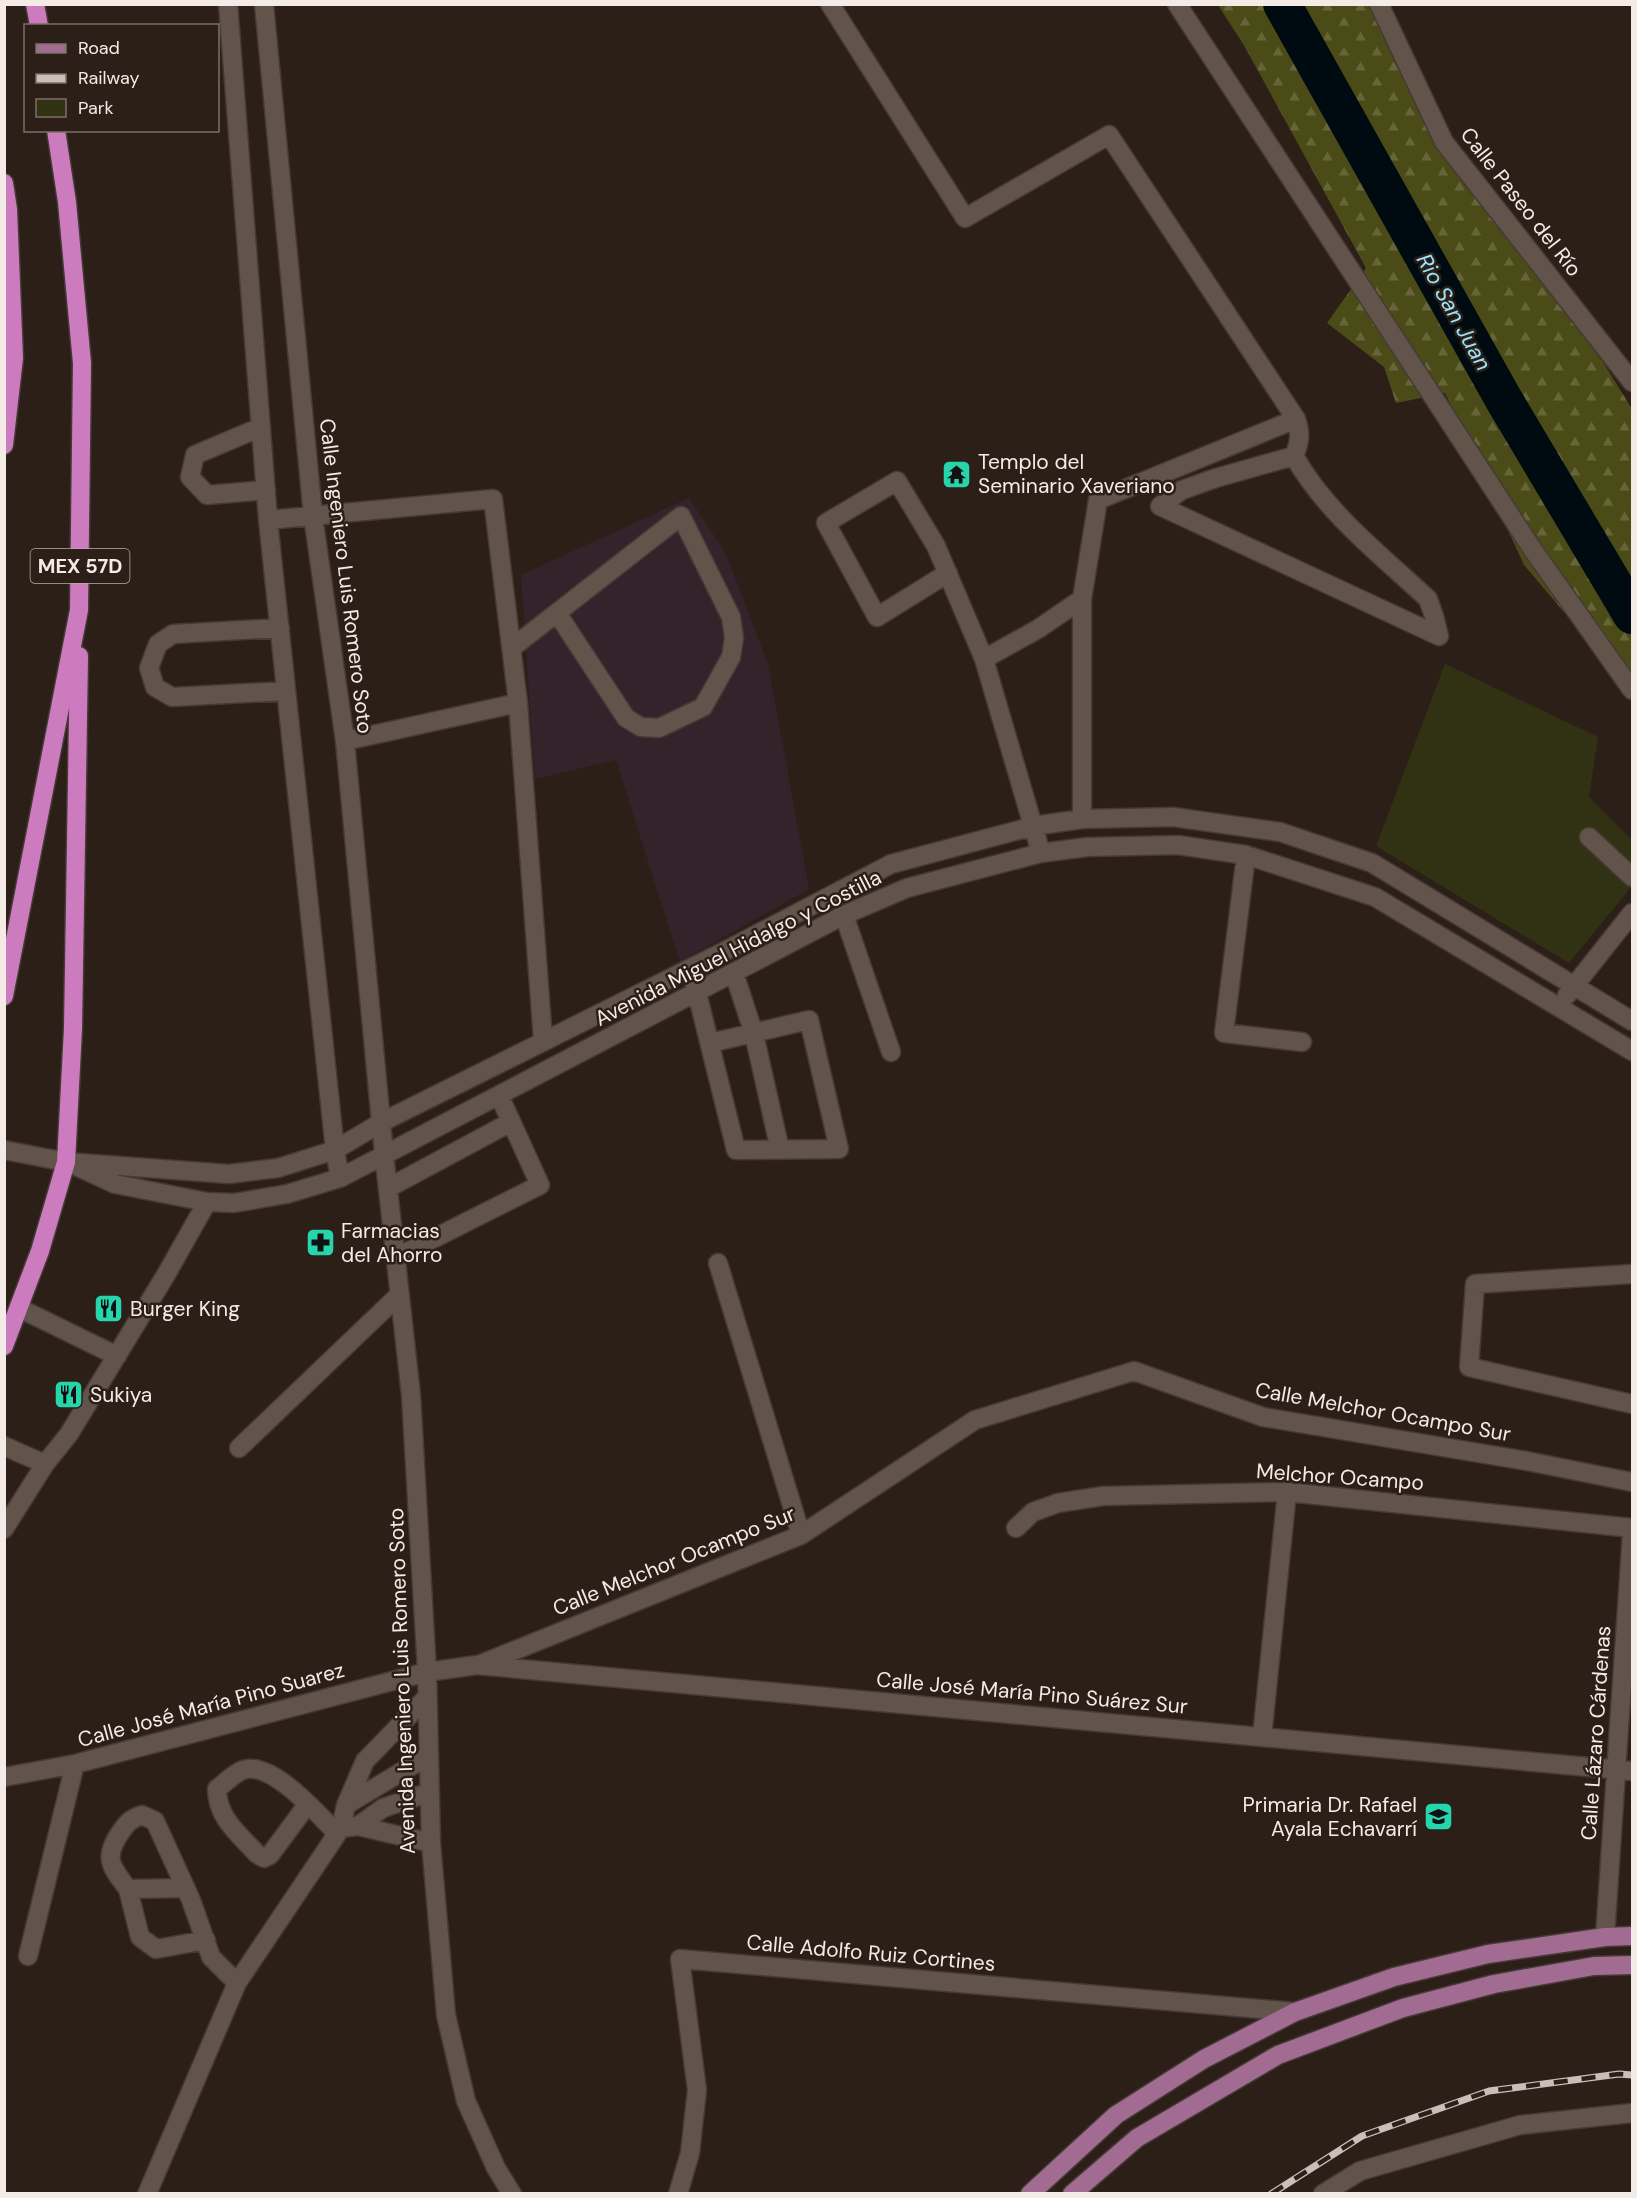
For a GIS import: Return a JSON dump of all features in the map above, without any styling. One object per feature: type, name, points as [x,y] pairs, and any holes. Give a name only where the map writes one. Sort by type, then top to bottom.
[{"type":"highway","points":[[35,4],[39,24]]},
{"type":"highway","name":"MEX 57D","points":[[4,996],[79,610],[82,363],[67,202],[56,132]]},
{"type":"highway","points":[[4,183],[8,208],[14,358],[4,444]]},
{"type":"highway","points":[[4,1346],[40,1251],[66,1162],[73,1029],[79,610]]},
{"type":"main road","points":[[1030,2193],[1116,2115],[1204,2059],[1295,2012],[1394,1977],[1488,1954],[1605,1937],[1632,1936]]},
{"type":"main road","points":[[1072,2193],[1137,2138],[1278,2055],[1403,2008],[1494,1984],[1594,1966],[1632,1965]]},
{"type":"street","points":[[228,4],[268,520],[335,1150],[340,1178]]},
{"type":"street","points":[[830,4],[965,219],[1109,135],[1296,419],[1300,431],[1299,443],[1294,456]]},
{"type":"street","points":[[1177,4],[1533,550],[1632,690]]},
{"type":"street","name":"Calle Paseo del Río","points":[[1379,4],[1444,142],[1632,382]]},
{"type":"street","name":"Calle Ingeniero Luis Romero Soto","points":[[263,5],[313,516],[345,741],[384,1154]]},
{"type":"street","points":[[1082,819],[1082,599],[1098,500],[1296,419]]},
{"type":"street","points":[[261,427],[195,455],[190,477],[207,495],[266,490]]},
{"type":"street","points":[[1294,456],[1307,479],[1331,508],[1428,599],[1439,636],[1160,506],[1182,490],[1294,456]]},
{"type":"street","points":[[948,573],[877,617],[826,523],[897,480],[936,546],[948,573],[984,659],[1041,853]]},
{"type":"street","points":[[268,520],[493,500],[513,647],[543,1040]]},
{"type":"street","points":[[513,647],[681,516],[731,618],[734,638],[731,657],[703,707],[659,728],[641,728],[626,718],[557,613]]},
{"type":"street","points":[[984,659],[1038,629],[1082,599]]},
{"type":"street","points":[[280,628],[173,634],[158,644],[149,668],[155,687],[172,697],[286,691]]},
{"type":"street","points":[[345,741],[518,703]]},
{"type":"street","name":"Avenida Miguel Hidalgo y Costilla","points":[[4,1150],[66,1162],[229,1174],[278,1168],[335,1150],[382,1122],[891,864],[1034,826],[1082,819],[1173,817],[1280,832],[1372,863],[1632,1021]]},
{"type":"street","points":[[1589,837],[1632,877]]},
{"type":"street","name":"Avenida Miguel Hidalgo y Costilla","points":[[66,1162],[115,1184],[207,1202],[234,1203],[287,1194],[340,1178],[844,915],[907,888],[1041,853],[1087,847],[1178,845],[1246,855],[1375,897],[1632,1051]]},
{"type":"street","points":[[1246,855],[1224,1033],[1302,1042]]},
{"type":"street","points":[[1558,1006],[1632,913]]},
{"type":"street","points":[[844,915],[891,1052]]},
{"type":"street","points":[[689,968],[736,1150],[839,1149],[809,1020],[710,1043]]},
{"type":"street","points":[[734,973],[754,1034],[780,1150]]},
{"type":"street","points":[[395,1258],[540,1185],[499,1095]]},
{"type":"street","points":[[388,1188],[511,1122]]},
{"type":"street","name":"Avenida Ingeniero Luis Romero Soto","points":[[384,1154],[411,1395],[427,1672],[430,1843],[446,2015],[466,2101],[496,2168],[512,2193]]},
{"type":"street","points":[[4,1529],[45,1464],[69,1434],[167,1273],[207,1202]]},
{"type":"street","points":[[718,1263],[801,1535]]},
{"type":"street","points":[[1632,1274],[1475,1284],[1468,1366],[1632,1404]]},
{"type":"street","points":[[239,1448],[399,1295]]},
{"type":"street","points":[[19,1308],[117,1356]]},
{"type":"street","name":"Calle Melchor Ocampo Sur","points":[[477,1665],[801,1535],[975,1420],[1134,1371],[1263,1417],[1527,1461],[1632,1482]]},
{"type":"street","points":[[4,1446],[45,1464]]},
{"type":"street","points":[[1262,1737],[1287,1491]]},
{"type":"street","name":"Melchor Ocampo","points":[[1016,1528],[1033,1512],[1058,1503],[1103,1496],[1287,1491],[1632,1528]]},
{"type":"street","name":"Calle Lázaro Cárdenas","points":[[1605,1937],[1624,1770],[1632,1533]]},
{"type":"street","name":"Calle José María Pino Suárez Sur","points":[[427,1672],[477,1665],[1624,1770]]},
{"type":"street","name":"Calle José María Pino Suarez","points":[[4,1777],[75,1764],[427,1672]]},
{"type":"street","points":[[345,1829],[346,1805],[365,1761],[427,1697]]},
{"type":"street","points":[[346,1805],[428,1756]]},
{"type":"street","points":[[28,1956],[75,1764]]},
{"type":"street","points":[[308,1805],[270,1855],[264,1858],[257,1854],[221,1813],[217,1789],[242,1770],[256,1767],[278,1778],[308,1805],[345,1829],[430,1843]]},
{"type":"street","points":[[147,2193],[237,1983],[345,1829],[383,1808],[430,1792]]},
{"type":"street","points":[[206,1940],[156,1949],[140,1937],[128,1889],[114,1871],[111,1861],[111,1846],[130,1819],[142,1815],[154,1821],[185,1888],[206,1940],[211,1958],[237,1983]]},
{"type":"street","points":[[128,1889],[185,1888]]},
{"type":"street","name":"Calle Adolfo Ruiz Cortines","points":[[678,2193],[690,2153],[697,2090],[680,1959],[1295,2012]]},
{"type":"street","points":[[1323,2193],[1360,2170],[1520,2125],[1632,2113]]},
{"type":"shaded area","points":[[689,498],[725,552],[768,664],[809,889],[680,962],[616,760],[535,779],[521,575]]},
{"type":"green space","points":[[1218,5],[1378,5],[1459,175],[1603,362],[1632,409],[1632,692],[1524,565],[1445,393],[1396,403],[1384,367],[1327,323],[1366,268],[1245,47]]},
{"type":"green space","points":[[1445,664],[1598,737],[1589,797],[1632,840],[1632,886],[1569,963],[1376,846]]},
{"type":"waterway","name":"Rio San Juan","points":[[1282,4],[1504,400],[1632,615]]},
{"type":"railway","points":[[1271,2194],[1362,2136],[1489,2091],[1619,2074],[1632,2075]]},
{"type":"place","name":"Templo del Seminario Xaveriano","points":[[957,474]]},
{"type":"place","name":"Farmacias del Ahorro","points":[[320,1243]]},
{"type":"place","name":"Burger King","points":[[109,1309]]},
{"type":"place","name":"Sukiya","points":[[69,1395]]},
{"type":"place","name":"Primaria Dr. Rafael Ayala Echavarrí","points":[[1438,1817]]}]
